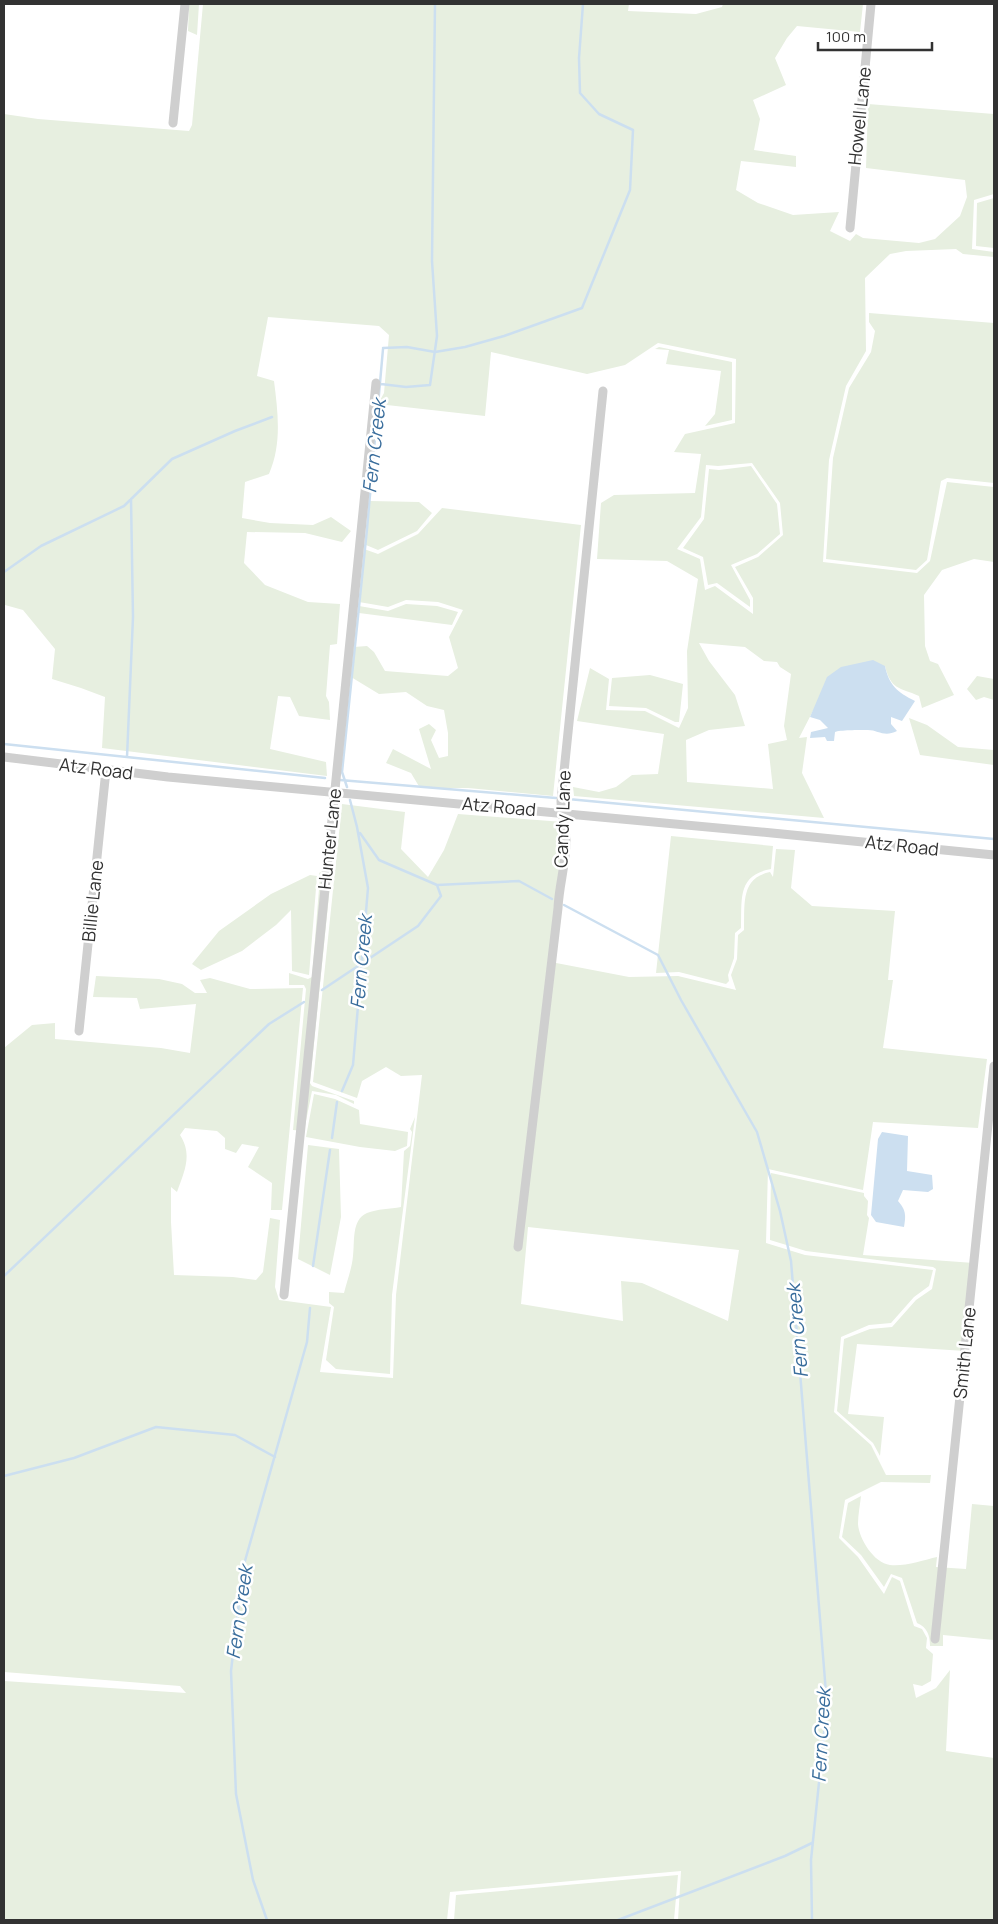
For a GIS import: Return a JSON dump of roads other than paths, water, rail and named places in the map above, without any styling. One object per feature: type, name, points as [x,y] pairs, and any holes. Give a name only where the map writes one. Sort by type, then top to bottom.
[{"type":"street","points":[[173,123],[185,4]]},
{"type":"street","name":"Howell Lane","points":[[850,228],[871,4]]},
{"type":"street","name":"Hunter Lane","points":[[284,1295],[376,383]]},
{"type":"street","name":"Candy Lane","points":[[518,1246],[559,887],[564,861],[566,839],[561,813],[604,390]]},
{"type":"street","name":"Atz Road","points":[[4,757],[106,770],[994,855]]},
{"type":"street","name":"Billie Lane","points":[[79,1032],[106,770]]},
{"type":"street","name":"Smith Lane","points":[[935,1639],[994,1066]]},
{"type":"water","points":[[873,660],[885,666],[889,678],[895,687],[915,701],[902,721],[891,717],[891,724],[897,731],[888,734],[870,730],[837,731],[835,732],[834,741],[827,741],[825,737],[810,738],[811,732],[828,728],[820,720],[810,717],[827,677],[841,667]]},
{"type":"water","points":[[882,1132],[908,1136],[907,1171],[932,1175],[933,1189],[928,1192],[903,1190],[898,1201],[905,1213],[904,1227],[876,1222],[871,1215],[878,1139]]},
{"type":"waterway","name":"Fern Creek","points":[[381,384],[406,387],[430,385],[437,336],[432,261],[435,4]]},
{"type":"waterway","points":[[383,348],[407,347],[435,352],[465,347],[504,336],[582,308],[630,190],[633,130],[599,114],[580,93],[579,58],[583,4]]},
{"type":"waterway","name":"Fern Creek","points":[[347,787],[342,772],[383,349]]},
{"type":"waterway","points":[[4,572],[41,546],[124,506],[172,459],[272,417]]},
{"type":"waterway","points":[[127,757],[133,617],[131,499]]},
{"type":"waterway","points":[[4,744],[325,778]]},
{"type":"waterway","points":[[340,780],[556,798]]},
{"type":"waterway","points":[[568,799],[994,839]]},
{"type":"waterway","name":"Fern Creek","points":[[342,1091],[353,1065],[368,888],[350,800]]},
{"type":"waterway","name":"Fern Creek","points":[[360,833],[379,860],[437,885],[519,881],[552,899]]},
{"type":"waterway","points":[[322,990],[418,926],[441,896],[437,885]]},
{"type":"waterway","name":"Fern Creek","points":[[564,905],[658,955],[681,1000],[757,1132],[780,1211],[791,1261],[827,1705],[811,1860],[812,1920]]},
{"type":"waterway","points":[[4,1276],[269,1024],[304,1002]]},
{"type":"waterway","name":"Fern Creek","points":[[332,1138],[337,1102]]},
{"type":"waterway","name":"Fern Creek","points":[[313,1266],[330,1150]]},
{"type":"waterway","name":"Fern Creek","points":[[267,1920],[253,1880],[236,1794],[231,1671],[243,1568],[307,1342],[310,1308]]},
{"type":"waterway","points":[[4,1476],[74,1458],[156,1427],[235,1435],[275,1457]]},
{"type":"waterway","name":"Fern Creek","points":[[618,1920],[785,1856],[812,1843]]}]
